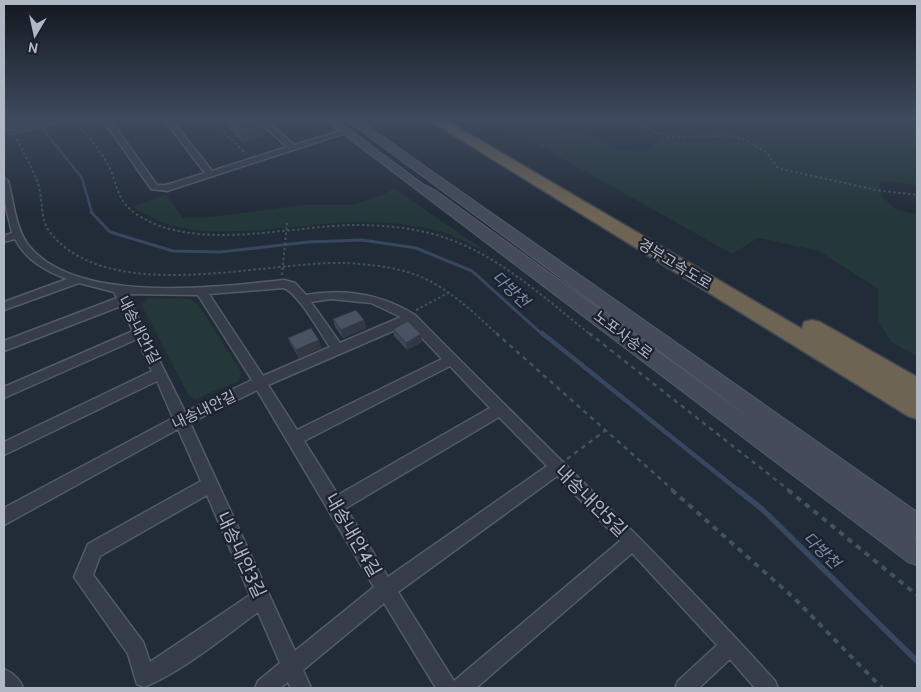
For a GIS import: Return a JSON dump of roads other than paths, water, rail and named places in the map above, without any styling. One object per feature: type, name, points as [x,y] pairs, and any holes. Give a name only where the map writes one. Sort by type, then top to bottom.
[{"type":"highway","name":"경부고속도로","points":[[486,150],[917,409]]},
{"type":"highway","name":"경부고속도로","points":[[507,150],[917,389]]},
{"type":"main road","name":"노포사송로","points":[[376,150],[420,188],[448,205],[917,553]]},
{"type":"main road","name":"노포사송로","points":[[383,150],[917,526]]},
{"type":"street","points":[[128,150],[154,187],[167,188],[286,150]]},
{"type":"street","points":[[191,150],[210,174]]},
{"type":"street","name":"내송내안1길","points":[[4,181],[18,235],[34,257],[76,280],[121,295],[160,373],[180,421]]},
{"type":"street","points":[[4,239],[18,235]]},
{"type":"street","points":[[4,306],[76,280]]},
{"type":"street","points":[[4,346],[121,295],[142,292],[202,292],[284,284],[290,286],[303,299],[338,349]]},
{"type":"street","name":"내송내안4길","points":[[202,292],[261,382],[385,590],[447,688]]},
{"type":"street","points":[[303,299],[322,295],[351,295],[375,300],[396,308],[408,316]]},
{"type":"street","name":"내송내안길","points":[[4,517],[180,421],[261,382],[408,316]]},
{"type":"street","name":"내송내안5길","points":[[408,316],[632,542],[731,645],[768,688]]},
{"type":"street","points":[[4,393],[140,333]]},
{"type":"street","points":[[294,440],[451,360]]},
{"type":"street","points":[[4,449],[160,373]]},
{"type":"street","points":[[336,505],[500,409]]},
{"type":"street","name":"내송내안3길","points":[[180,421],[301,688]]},
{"type":"street","points":[[265,688],[385,590],[557,467]]},
{"type":"street","points":[[209,485],[94,550],[83,577],[136,649],[144,677],[176,658],[261,599]]},
{"type":"street","points":[[461,688],[632,542]]},
{"type":"street","points":[[685,688],[731,645]]},
{"type":"street","points":[[4,679],[13,688]]},
{"type":"waterway","name":"다방천","points":[[60,150],[82,178],[92,213]]},
{"type":"waterway","name":"다방천","points":[[91,212],[110,232],[173,251],[220,252],[308,242],[362,240],[416,248],[472,271],[543,335]]},
{"type":"waterway","name":"다방천","points":[[542,333],[739,491]]},
{"type":"waterway","name":"다방천","points":[[738,490],[762,509],[917,661]]}]
